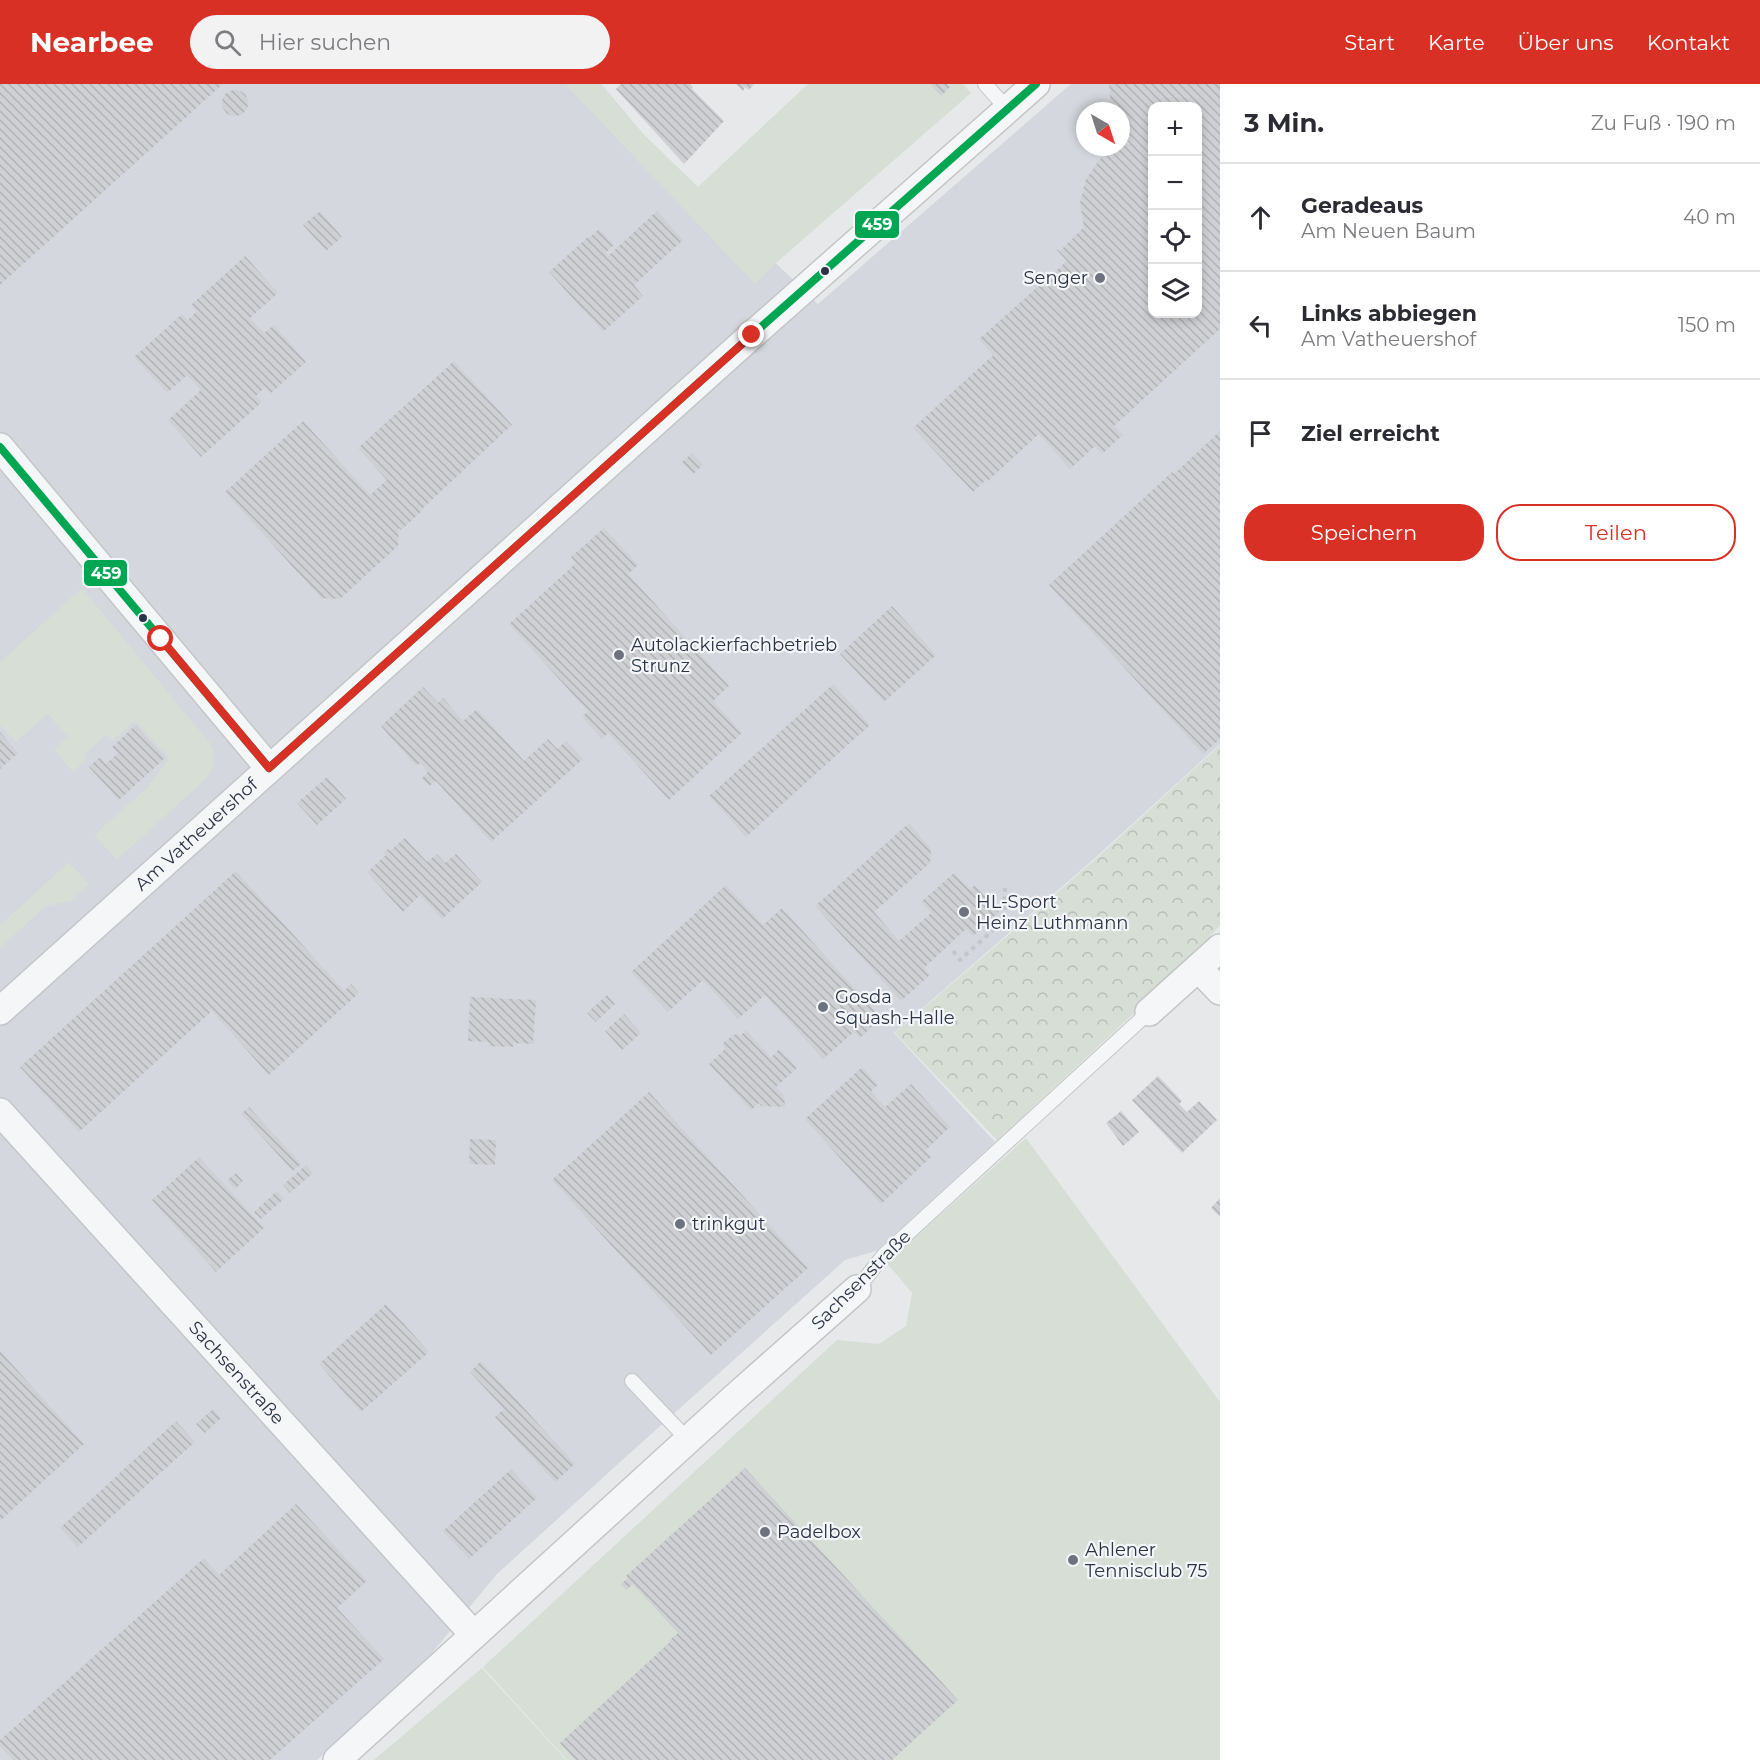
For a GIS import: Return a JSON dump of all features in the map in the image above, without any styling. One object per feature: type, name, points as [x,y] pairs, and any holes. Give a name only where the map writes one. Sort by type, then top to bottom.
[{"type":"street","name":"Am Vatheuershof","points":[[0,1011],[752,335],[1036,84]]},
{"type":"street","points":[[0,447],[269,768]]},
{"type":"street","name":"Sachsenstraße","points":[[1149,1012],[1220,948]]},
{"type":"street","points":[[1198,968],[1220,991]]},
{"type":"street","name":"Sachsenstraße","points":[[0,1112],[474,1635]]},
{"type":"street","name":"Sachsenstraße","points":[[337,1760],[856,1289]]},
{"type":"lane","points":[[985,84],[1008,110]]},
{"type":"lane","name":"Sachsenstraße","points":[[856,1289],[884,1255],[1149,1012]]},
{"type":"lane","points":[[632,1381],[688,1440]]},
{"type":"path","points":[[953,951],[960,960],[1004,920],[1005,888]]},
{"type":"shaded area","points":[[0,84],[601,84],[644,135],[818,304],[1071,84],[1220,84],[1220,744],[1095,858],[894,1033],[995,1142],[876,1251],[845,1260],[496,1575],[423,1664],[317,1760],[0,1760]]},
{"type":"green space","points":[[565,84],[601,84],[644,135],[698,187],[808,84],[963,84],[971,93],[776,263],[755,284]]},
{"type":"green space","points":[[82,588],[210,743],[214,753],[214,765],[207,778],[117,860],[94,835],[148,787],[169,758],[135,721],[112,741],[106,735],[85,754],[88,758],[73,772],[54,750],[68,737],[48,714],[16,742],[0,725],[0,662]]},
{"type":"green space","points":[[1220,745],[1220,925],[1186,965],[997,1140],[895,1033],[1097,858]]},
{"type":"green space","points":[[69,862],[89,884],[71,901],[46,906],[0,948],[0,925]]},
{"type":"green space","points":[[1026,1138],[1220,1402],[1220,1760],[567,1760],[483,1667],[837,1340],[879,1344],[906,1326],[912,1293],[887,1263]]},
{"type":"green space","points":[[482,1668],[566,1760],[374,1760]]},
{"type":"building","points":[[0,84],[223,84],[0,285]]},
{"type":"building","points":[[621,84],[690,84],[692,89],[724,121],[684,164],[616,89]]},
{"type":"building","points":[[736,84],[754,84],[749,90],[745,87],[743,91]]},
{"type":"building","points":[[930,84],[947,84],[950,87],[941,96]]},
{"type":"building","name":"Senger","points":[[1109,84],[1220,84],[1220,329],[1114,426],[1123,435],[1102,454],[1095,446],[1070,469],[1039,434],[973,492],[913,428],[993,355],[979,339],[1067,261],[1056,249],[1060,251],[1084,227],[1080,203],[1086,179],[1105,156],[1130,156],[1130,102],[1110,102]]},
{"type":"building","points":[[235,90],[245,93],[248,103],[245,113],[235,116],[225,113],[222,103],[225,93]]},
{"type":"building","points":[[320,211],[342,237],[326,251],[303,225]]},
{"type":"building","points":[[657,211],[683,240],[634,285],[643,296],[603,332],[549,272],[599,229],[614,245],[605,253],[608,256]]},
{"type":"building","points":[[245,256],[278,293],[250,318],[264,333],[274,325],[306,362],[271,393],[265,387],[256,396],[262,402],[201,457],[168,420],[201,390],[187,375],[167,393],[134,357],[182,314],[188,320],[197,311],[191,305]]},
{"type":"building","points":[[454,361],[512,425],[422,511],[401,530],[399,528],[398,546],[340,599],[321,598],[225,492],[303,421],[370,495],[387,480],[358,448]]},
{"type":"building","points":[[1220,431],[1220,739],[1203,754],[1049,585]]},
{"type":"building","points":[[692,453],[703,465],[693,474],[682,462]]},
{"type":"building","name":"Autolackierfachbetrieb Strunz","points":[[604,528],[638,565],[628,574],[729,686],[713,701],[742,733],[669,800],[608,733],[602,739],[582,717],[588,711],[509,624],[576,563],[571,557]]},
{"type":"building","points":[[892,606],[936,655],[884,702],[840,654]]},
{"type":"building","points":[[833,684],[870,725],[746,837],[709,796]]},
{"type":"building","points":[[423,687],[438,703],[443,698],[463,721],[477,709],[524,761],[548,739],[557,749],[566,741],[583,759],[491,842],[436,781],[429,786],[422,778],[428,772],[420,763],[416,766],[381,726]]},
{"type":"building","points":[[136,725],[165,758],[119,800],[89,767],[100,757],[106,764],[118,753],[112,747]]},
{"type":"building","points":[[0,732],[18,753],[0,769]]},
{"type":"building","points":[[327,777],[346,799],[317,825],[297,803]]},
{"type":"building","name":"HL-Sport Heinz Luthmann","points":[[909,823],[931,849],[930,863],[874,912],[899,941],[931,913],[921,902],[954,873],[970,890],[975,885],[999,912],[973,936],[966,929],[924,968],[930,975],[901,1001],[815,906]]},
{"type":"building","points":[[405,838],[427,862],[437,854],[445,863],[456,854],[482,882],[442,919],[420,895],[403,912],[367,872],[386,855],[384,852],[388,849],[390,851]]},
{"type":"building","points":[[236,871],[344,991],[351,984],[359,993],[269,1075],[212,1011],[79,1132],[20,1067]]},
{"type":"building","points":[[726,885],[763,925],[782,908],[881,1018],[860,1038],[854,1032],[823,1059],[765,995],[738,1019],[703,980],[668,1012],[631,972]]},
{"type":"building","points":[[607,995],[615,1004],[596,1022],[587,1013]]},
{"type":"building","points":[[470,997],[536,1000],[533,1044],[513,1043],[513,1047],[489,1046],[488,1042],[468,1041]]},
{"type":"building","points":[[624,1014],[641,1033],[622,1050],[605,1031]]},
{"type":"building","points":[[746,1030],[771,1058],[779,1049],[797,1068],[776,1087],[784,1096],[785,1107],[761,1106],[759,1103],[751,1110],[709,1064],[725,1049],[724,1042],[733,1035],[740,1036]]},
{"type":"building","points":[[862,1067],[878,1085],[871,1091],[885,1107],[911,1084],[950,1127],[925,1151],[931,1157],[881,1204],[805,1119]]},
{"type":"building","points":[[1158,1076],[1182,1101],[1179,1104],[1187,1112],[1199,1101],[1217,1120],[1182,1153],[1132,1100]]},
{"type":"building","name":"trinkgut","points":[[649,1092],[808,1268],[711,1355],[552,1180]]},
{"type":"building","points":[[249,1107],[301,1164],[293,1171],[241,1114]]},
{"type":"building","points":[[1121,1111],[1139,1132],[1123,1146],[1106,1123]]},
{"type":"building","points":[[470,1139],[496,1140],[495,1165],[469,1164]]},
{"type":"building","points":[[199,1157],[264,1228],[216,1272],[152,1200]]},
{"type":"building","points":[[306,1165],[313,1173],[290,1193],[283,1185]]},
{"type":"building","points":[[236,1173],[243,1181],[235,1189],[227,1180]]},
{"type":"building","points":[[277,1191],[284,1199],[261,1219],[254,1212]]},
{"type":"building","points":[[1220,1198],[1220,1217],[1211,1208]]},
{"type":"building","points":[[386,1304],[429,1352],[361,1412],[319,1364]]},
{"type":"building","points":[[0,1351],[84,1444],[0,1521]]},
{"type":"building","points":[[481,1361],[575,1464],[555,1482],[495,1417],[504,1409],[470,1372]]},
{"type":"building","points":[[213,1409],[221,1418],[205,1433],[196,1424]]},
{"type":"building","points":[[176,1421],[195,1442],[78,1547],[60,1528]]},
{"type":"building","points":[[745,1468],[958,1700],[892,1760],[575,1760],[560,1743],[678,1633],[633,1584],[626,1590],[621,1584],[628,1578],[626,1576]]},
{"type":"building","points":[[511,1469],[537,1498],[469,1559],[443,1531]]},
{"type":"building","points":[[296,1504],[367,1581],[337,1608],[384,1659],[270,1760],[13,1760],[0,1746],[0,1740],[204,1558],[219,1575]]},
{"type":"transit line","name":"459","points":[[269,768],[1036,84]]},
{"type":"transit line","name":"459","points":[[0,447],[269,768]]},
{"type":"place","name":"Senger","points":[[1100,278]]},
{"type":"place","name":"Autolackierfachbetrieb Strunz","points":[[619,655]]},
{"type":"place","name":"HL-Sport Heinz Luthmann","points":[[964,912]]},
{"type":"place","name":"Gosda Squash-Halle","points":[[823,1007]]},
{"type":"place","name":"trinkgut","points":[[680,1224]]},
{"type":"place","name":"Padelbox","points":[[765,1532]]},
{"type":"place","name":"Ahlener Tennisclub 75","points":[[1073,1560]]},
{"type":"route","points":[[161,639],[269,768],[752,335]]}]
